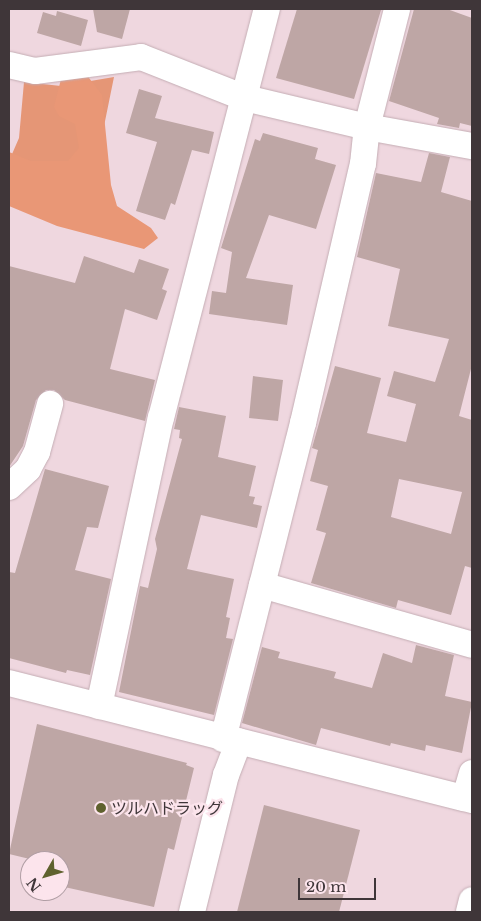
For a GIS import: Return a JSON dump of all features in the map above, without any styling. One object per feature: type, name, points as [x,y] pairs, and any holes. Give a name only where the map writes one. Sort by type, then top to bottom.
[{"type":"street","points":[[99,706],[161,418],[267,9]]},
{"type":"street","points":[[192,912],[226,775],[231,740],[262,585],[361,174],[367,128],[396,9]]},
{"type":"street","points":[[9,65],[35,71],[142,57],[245,98],[367,128],[472,146]]},
{"type":"street","points":[[9,487],[28,469],[37,452],[50,404]]},
{"type":"street","points":[[262,585],[472,645]]},
{"type":"street","points":[[9,683],[469,799],[472,773]]},
{"type":"street","points":[[469,912],[472,900]]},
{"type":"shaded area","points":[[86,74],[102,95],[111,185],[117,206],[151,228],[158,238],[144,249],[57,226],[9,206],[9,152],[31,161],[68,161],[79,148],[75,124],[59,116],[54,107],[61,79]]},
{"type":"shaded area","points":[[114,77],[91,190],[9,161],[19,138],[24,82],[61,86]]},
{"type":"building","points":[[93,9],[130,9],[122,39],[97,32]]},
{"type":"building","points":[[297,9],[381,10],[354,99],[276,78]]},
{"type":"building","points":[[414,9],[447,9],[472,18],[472,126],[460,123],[459,128],[437,124],[439,118],[389,101]]},
{"type":"building","points":[[57,11],[88,20],[81,46],[37,33],[43,12],[56,16]]},
{"type":"building","points":[[139,89],[162,96],[155,118],[214,132],[209,154],[192,150],[175,205],[171,203],[165,220],[136,211],[157,142],[126,133]]},
{"type":"building","points":[[263,133],[318,148],[315,159],[336,165],[316,229],[269,215],[246,278],[293,285],[287,325],[209,314],[212,291],[226,293],[232,252],[221,248],[255,139],[260,141]]},
{"type":"building","points":[[429,153],[450,157],[441,192],[472,201],[472,365],[459,416],[472,420],[472,568],[465,566],[451,615],[398,600],[396,608],[311,583],[326,533],[316,530],[328,486],[310,481],[318,450],[312,448],[335,366],[381,378],[367,433],[406,442],[416,404],[387,396],[394,371],[435,382],[449,339],[388,326],[400,269],[357,257],[376,173],[421,182]],"holes":[[[399,479],[462,492],[451,534],[391,517]]]},
{"type":"building","points":[[84,256],[134,273],[139,259],[169,269],[162,289],[167,291],[157,320],[125,309],[110,369],[155,380],[145,421],[65,400],[54,390],[46,390],[36,400],[23,446],[9,467],[9,266],[75,283]]},
{"type":"building","points":[[253,376],[283,380],[278,421],[249,418]]},
{"type":"building","points":[[179,407],[226,416],[218,457],[256,466],[249,496],[255,497],[253,504],[262,506],[257,528],[201,515],[187,569],[234,579],[226,617],[230,618],[226,638],[233,639],[214,715],[119,692],[140,586],[148,588],[157,549],[155,539],[182,439],[179,438],[180,430],[174,429]]},
{"type":"building","points":[[45,469],[109,486],[98,528],[87,527],[75,570],[111,579],[90,675],[67,670],[66,673],[9,658],[9,572],[15,573]]},
{"type":"building","points":[[416,645],[454,655],[445,696],[472,702],[462,753],[426,745],[425,751],[391,743],[390,746],[321,728],[316,745],[242,723],[262,647],[280,652],[278,658],[336,672],[334,678],[372,688],[383,653],[412,663]]},
{"type":"building","name":"ツルハドラッグ","points":[[37,724],[187,763],[186,765],[194,768],[174,850],[168,848],[154,907],[70,888],[70,851],[20,851],[20,857],[9,854]]},
{"type":"building","points":[[264,805],[360,830],[339,912],[237,912]]},
{"type":"place","name":"ツルハドラッグ","points":[[101,808]]}]
